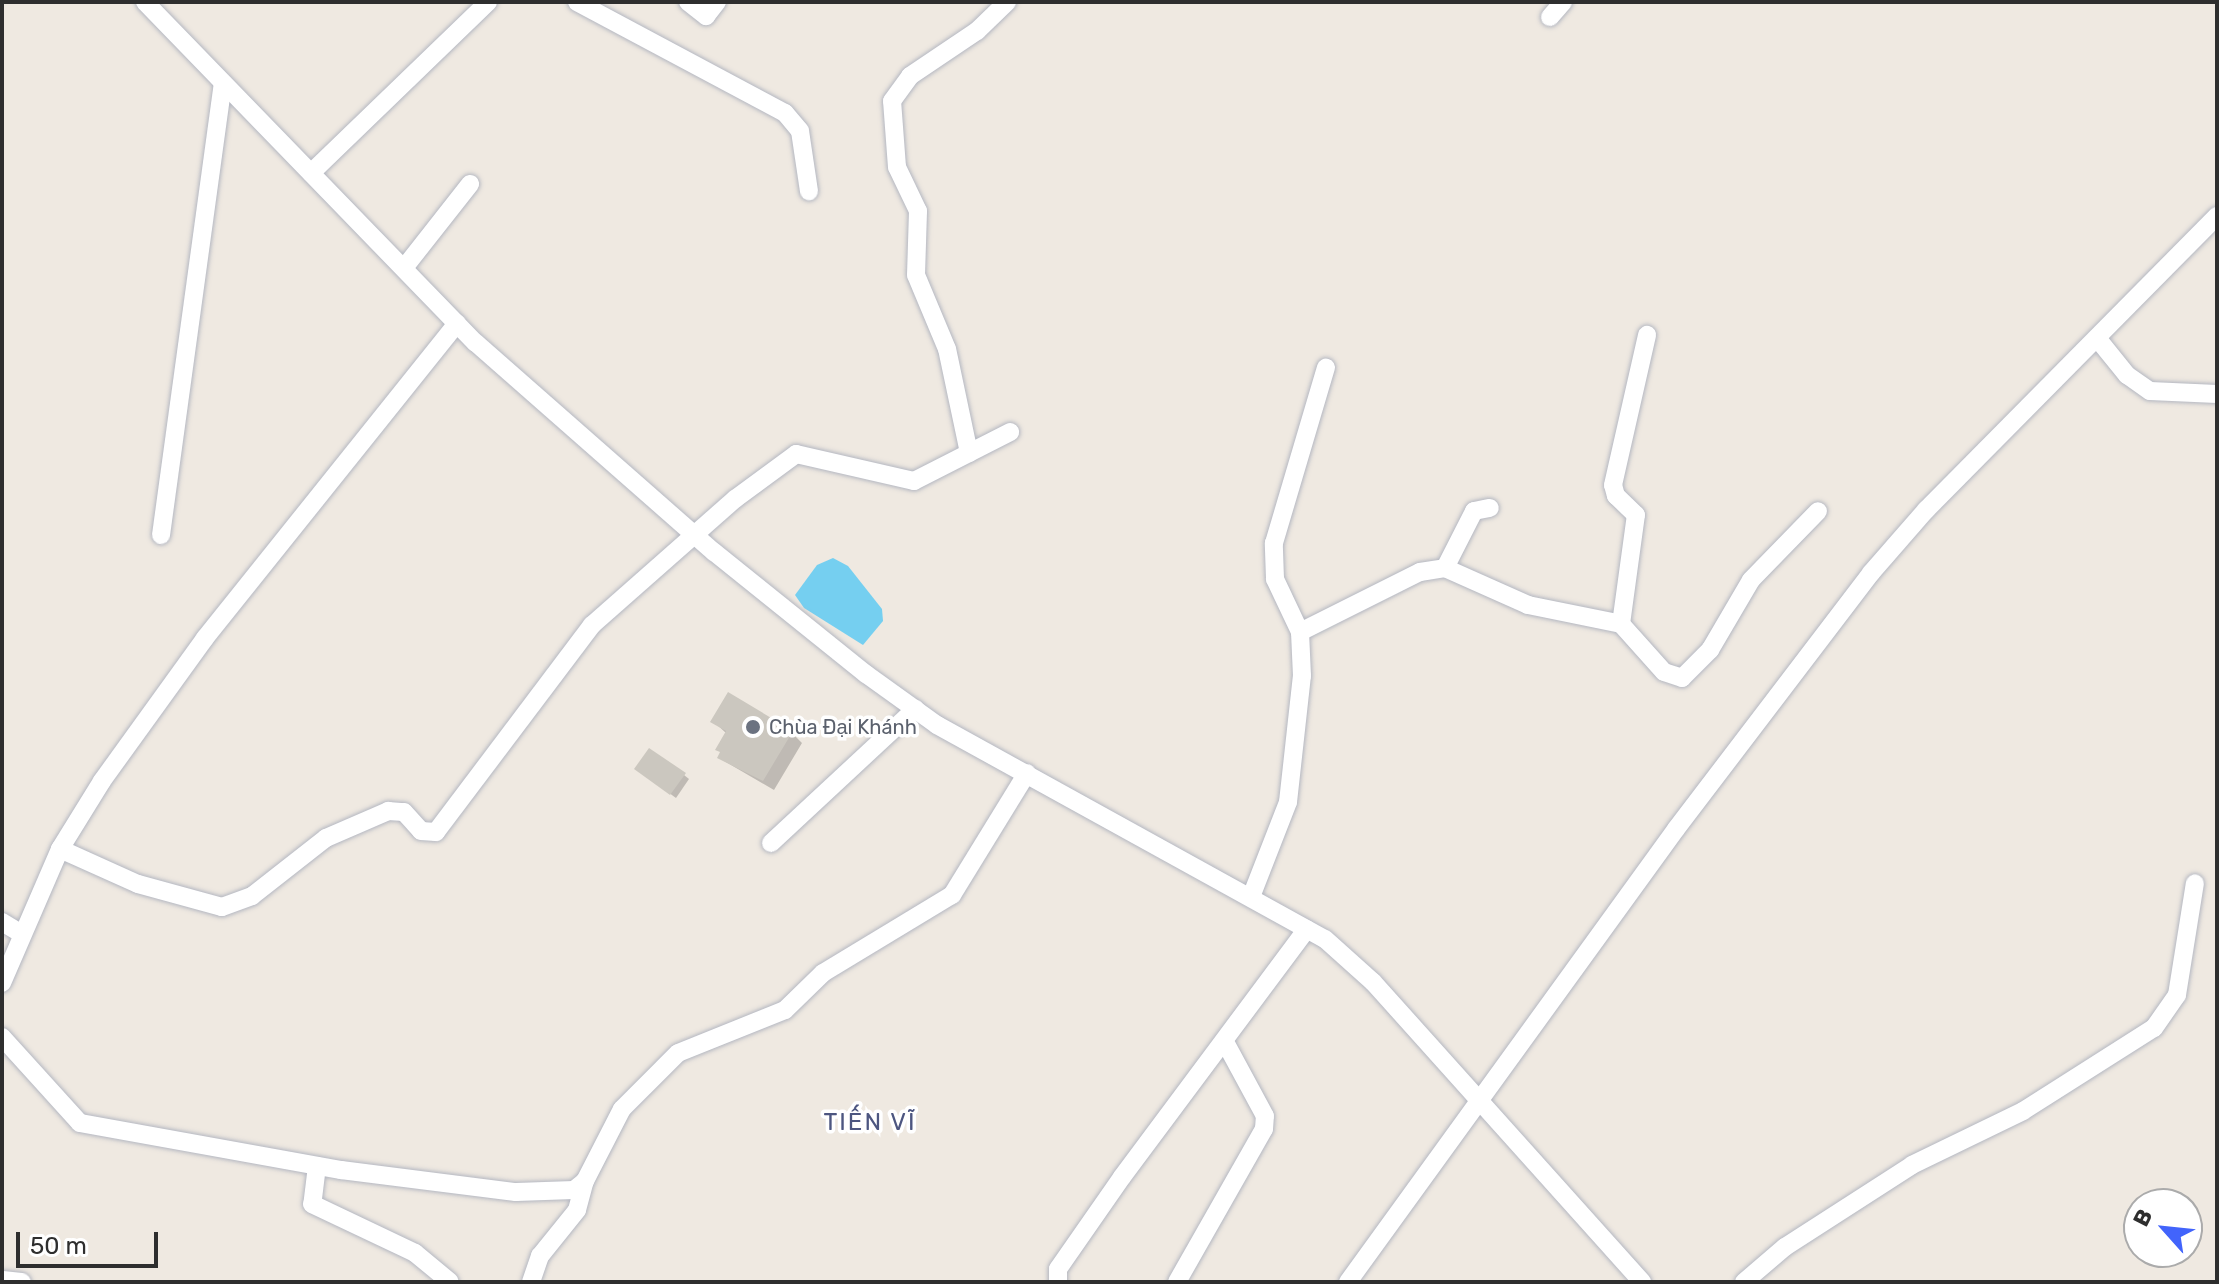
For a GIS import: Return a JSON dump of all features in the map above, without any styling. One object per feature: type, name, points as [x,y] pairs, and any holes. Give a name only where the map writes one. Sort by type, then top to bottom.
[{"type":"street","points":[[145,2],[457,324],[694,534],[915,709],[1307,929],[1373,982],[1642,1282]]},
{"type":"street","points":[[311,173],[488,2]]},
{"type":"street","points":[[577,2],[785,113],[800,131],[809,191]]},
{"type":"street","points":[[688,2],[706,16],[717,2]]},
{"type":"street","points":[[969,453],[947,349],[916,275],[918,211],[897,167],[892,101],[910,76],[977,31],[1007,2]]},
{"type":"street","points":[[1550,17],[1563,2]]},
{"type":"street","points":[[161,535],[223,83]]},
{"type":"street","points":[[404,268],[470,184]]},
{"type":"street","points":[[1348,1282],[1479,1100],[1871,573],[2217,216]]},
{"type":"street","points":[[2,983],[60,849],[205,638],[457,324]]},
{"type":"street","points":[[1621,624],[1636,515],[1616,496],[1613,485],[1647,335]]},
{"type":"street","points":[[2097,338],[2127,375],[2150,391],[2217,394]]},
{"type":"street","points":[[1251,897],[1288,802],[1302,676],[1300,632],[1275,579],[1274,543],[1326,368]]},
{"type":"street","points":[[60,849],[138,884],[222,907],[252,896],[326,838],[388,811],[404,812],[421,831],[436,832],[592,625],[694,534],[796,454],[914,481],[1010,432]]},
{"type":"street","points":[[1445,568],[1474,511],[1490,508]]},
{"type":"street","points":[[1300,632],[1420,572],[1445,568],[1528,605],[1621,624],[1664,672],[1682,678],[1710,650],[1751,580],[1818,511]]},
{"type":"street","points":[[771,843],[915,709]]},
{"type":"street","points":[[531,1282],[540,1256],[577,1210],[585,1181],[622,1109],[678,1053],[785,1010],[823,973],[952,895],[1027,773]]},
{"type":"street","points":[[1744,1282],[1794,1241],[1912,1165],[2023,1111],[2154,1028],[2177,995],[2195,883]]},
{"type":"street","points":[[2,922],[22,934]]},
{"type":"street","points":[[1058,1282],[1058,1269],[1122,1177],[1226,1044],[1307,929]]},
{"type":"street","points":[[2,1037],[80,1123],[317,1166],[516,1192],[574,1190],[585,1181]]},
{"type":"street","points":[[1177,1282],[1266,1124],[1226,1044]]},
{"type":"street","points":[[317,1166],[312,1204],[415,1253],[450,1282]]},
{"type":"street","points":[[2,1280],[22,1282]]},
{"type":"water","points":[[833,558],[848,566],[882,609],[883,621],[863,645],[804,608],[795,595],[817,565]]},
{"type":"building","points":[[728,692],[793,731],[763,781],[717,758],[720,752],[715,750],[726,731],[710,722]]},
{"type":"building","points":[[649,748],[686,773],[670,795],[634,769]]},
{"type":"place","name":"Chùa Đại Khánh","points":[[753,727]]},
{"type":"district","name":"TIẾN VĨ","points":[[870,1123]]}]
